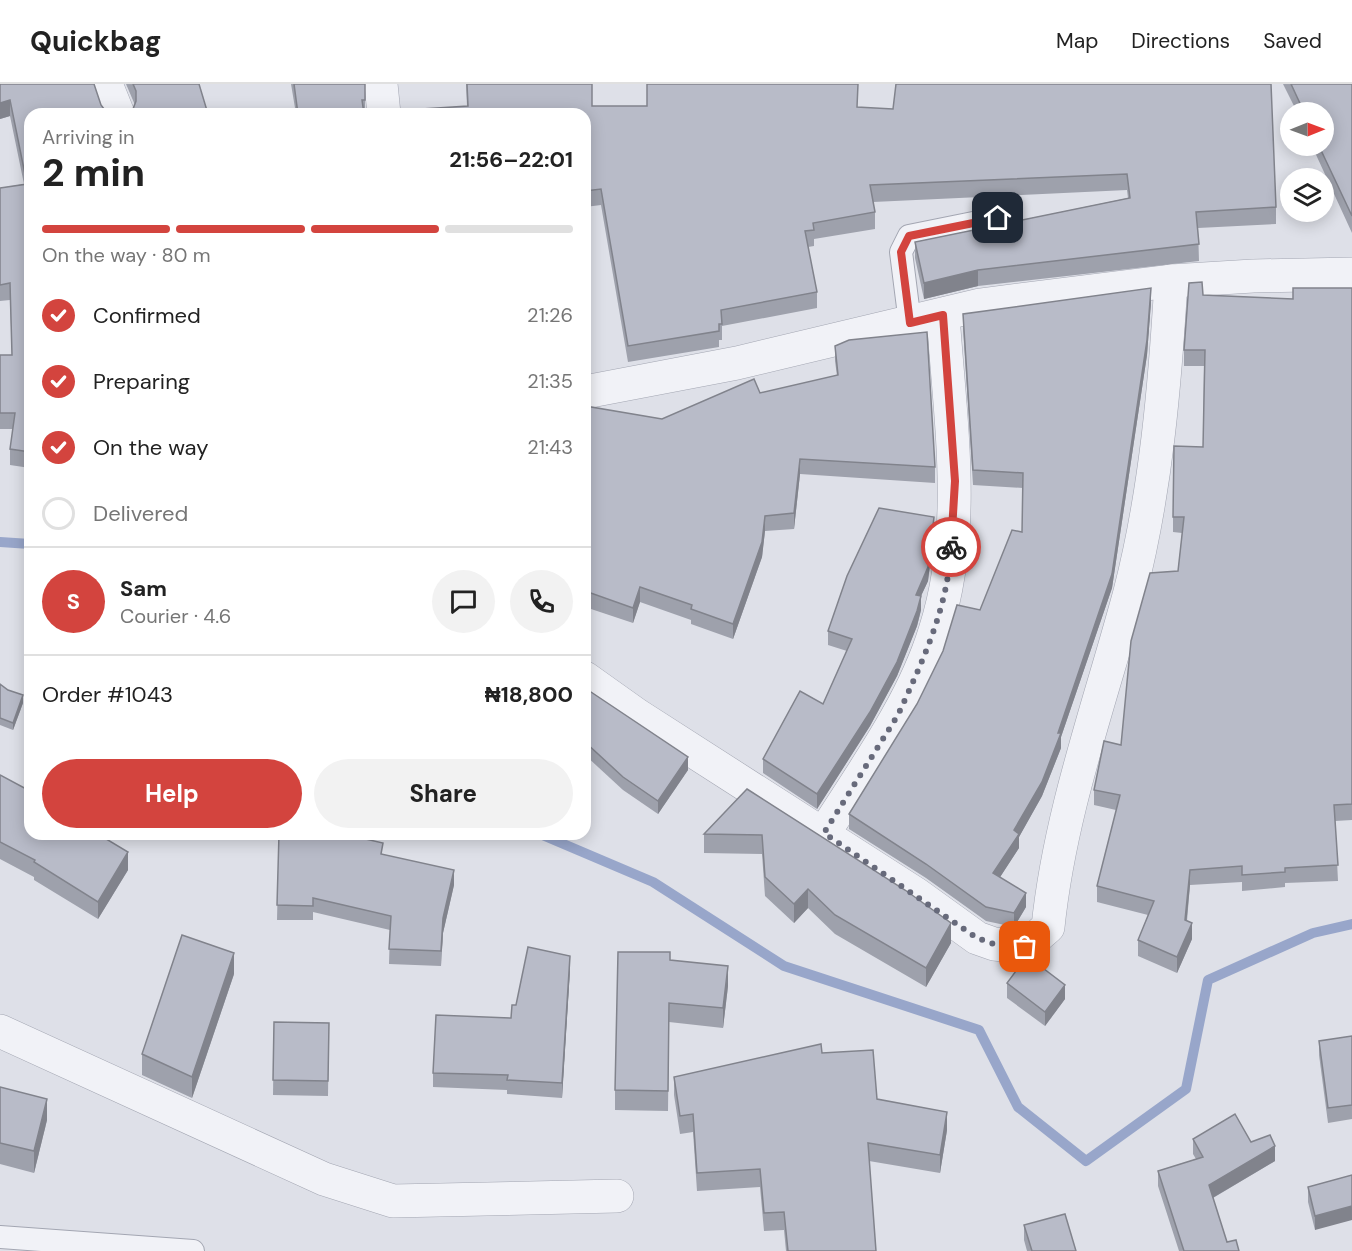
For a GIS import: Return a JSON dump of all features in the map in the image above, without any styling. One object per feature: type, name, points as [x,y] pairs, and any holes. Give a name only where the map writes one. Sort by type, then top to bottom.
[{"type":"street","points":[[106,84],[116,108]]},
{"type":"street","points":[[381,84],[383,108]]},
{"type":"street","points":[[591,391],[737,363],[980,305],[1171,281],[1253,276],[1352,274]]},
{"type":"street","points":[[591,682],[637,715],[824,833],[977,938],[994,944],[1025,947],[1048,927],[1053,883],[1070,798],[1130,590],[1153,478],[1171,281]]},
{"type":"street","points":[[824,833],[898,715],[935,632],[950,571],[955,481],[943,315]]},
{"type":"street","points":[[0,1031],[324,1179],[393,1201],[617,1196]]},
{"type":"lane","points":[[910,323],[901,252],[909,236],[998,218]]},
{"type":"lane","points":[[0,1237],[193,1251]]},
{"type":"building","points":[[0,84],[94,84],[103,108],[24,108],[24,169],[10,100],[0,103]]},
{"type":"building","points":[[133,84],[199,84],[206,108],[133,108],[136,91]]},
{"type":"building","points":[[294,84],[365,84],[363,108],[297,108]]},
{"type":"building","points":[[467,84],[592,84],[592,106],[647,106],[647,84],[858,84],[857,107],[893,109],[896,84],[1271,84],[1276,207],[1196,212],[1199,244],[978,270],[924,283],[915,242],[1130,198],[1127,174],[870,185],[875,212],[813,223],[814,230],[805,231],[817,292],[721,310],[722,324],[719,324],[719,331],[628,346],[601,189],[591,190],[591,108],[437,108],[468,106]]},
{"type":"building","points":[[1291,84],[1352,84],[1352,216],[1334,178],[1334,168],[1329,168],[1324,156],[1334,156],[1334,102],[1299,102]]},
{"type":"building","points":[[24,184],[24,451],[10,449],[15,413],[0,413],[0,355],[12,355],[10,283],[0,285],[0,188]]},
{"type":"building","points":[[1202,282],[1203,295],[1293,299],[1293,288],[1352,288],[1352,804],[1334,805],[1338,865],[1285,868],[1285,872],[1242,875],[1242,866],[1190,870],[1185,920],[1192,923],[1177,957],[1138,940],[1154,901],[1097,886],[1120,795],[1094,790],[1104,741],[1121,745],[1131,641],[1150,573],[1178,571],[1184,517],[1173,517],[1174,446],[1203,447],[1205,350],[1184,350],[1189,283]]},
{"type":"building","points":[[1151,288],[1147,340],[1112,574],[1058,733],[1061,733],[1042,782],[1014,830],[1019,834],[993,873],[1026,893],[1014,913],[986,907],[926,864],[849,814],[917,704],[943,651],[957,605],[980,610],[1012,530],[1022,532],[1023,473],[973,470],[963,314]]},
{"type":"building","points":[[927,332],[935,467],[800,459],[794,513],[765,516],[762,542],[733,624],[691,609],[692,605],[640,587],[633,608],[591,593],[591,407],[662,419],[754,379],[760,393],[838,375],[835,346],[849,340]]},
{"type":"building","points":[[879,508],[934,517],[928,567],[916,595],[921,596],[917,611],[897,662],[870,712],[817,794],[763,759],[800,691],[823,704],[852,639],[828,631],[847,576]]},
{"type":"building","points":[[0,684],[8,690],[23,695],[13,723],[0,718]]},
{"type":"building","points":[[591,692],[688,757],[658,801],[623,777],[591,748]]},
{"type":"building","points":[[0,775],[24,788],[24,840],[108,840],[128,852],[98,902],[34,862],[35,860],[0,842]]},
{"type":"building","points":[[747,789],[905,890],[951,923],[926,968],[835,915],[808,889],[794,904],[765,877],[762,835],[704,834]]},
{"type":"building","points":[[279,840],[370,840],[383,843],[381,854],[454,870],[443,918],[441,951],[389,949],[391,916],[313,898],[313,906],[277,905]]},
{"type":"building","points":[[182,935],[234,953],[192,1077],[142,1054]]},
{"type":"building","points":[[528,947],[570,956],[562,1083],[507,1080],[508,1075],[433,1073],[436,1015],[511,1018],[512,1005],[516,1005]]},
{"type":"building","points":[[618,952],[670,952],[670,960],[728,966],[723,1008],[669,1003],[668,1091],[615,1090]]},
{"type":"building","points":[[1027,956],[1065,985],[1045,1012],[1007,983]]},
{"type":"building","points":[[274,1022],[329,1023],[328,1081],[273,1080]]},
{"type":"building","points":[[1352,1036],[1352,1105],[1328,1108],[1319,1041]]},
{"type":"building","points":[[821,1044],[822,1053],[873,1050],[877,1099],[947,1112],[940,1155],[868,1143],[876,1251],[788,1251],[784,1212],[764,1213],[760,1169],[697,1173],[693,1114],[680,1116],[674,1077]]},
{"type":"building","points":[[0,1087],[47,1099],[34,1151],[0,1143]]},
{"type":"building","points":[[1235,1114],[1251,1142],[1270,1135],[1275,1146],[1209,1185],[1227,1242],[1236,1240],[1239,1251],[1184,1251],[1158,1171],[1203,1157],[1193,1139]]},
{"type":"building","points":[[1352,1175],[1352,1206],[1315,1216],[1308,1187]]},
{"type":"building","points":[[1065,1214],[1076,1251],[1032,1251],[1024,1225]]},
{"type":"waterway","points":[[0,542],[24,544]]},
{"type":"waterway","points":[[554,840],[653,882],[784,966],[979,1030],[1018,1107],[1086,1161],[1186,1089],[1208,980],[1313,933],[1352,924]]},
{"type":"way so far","points":[[951,547],[950,571],[935,632],[908,694],[898,715],[824,833],[977,938],[994,944],[1025,947]]},
{"type":"route","points":[[951,547],[955,481],[943,315],[910,323],[901,252],[909,236],[998,218]]}]
